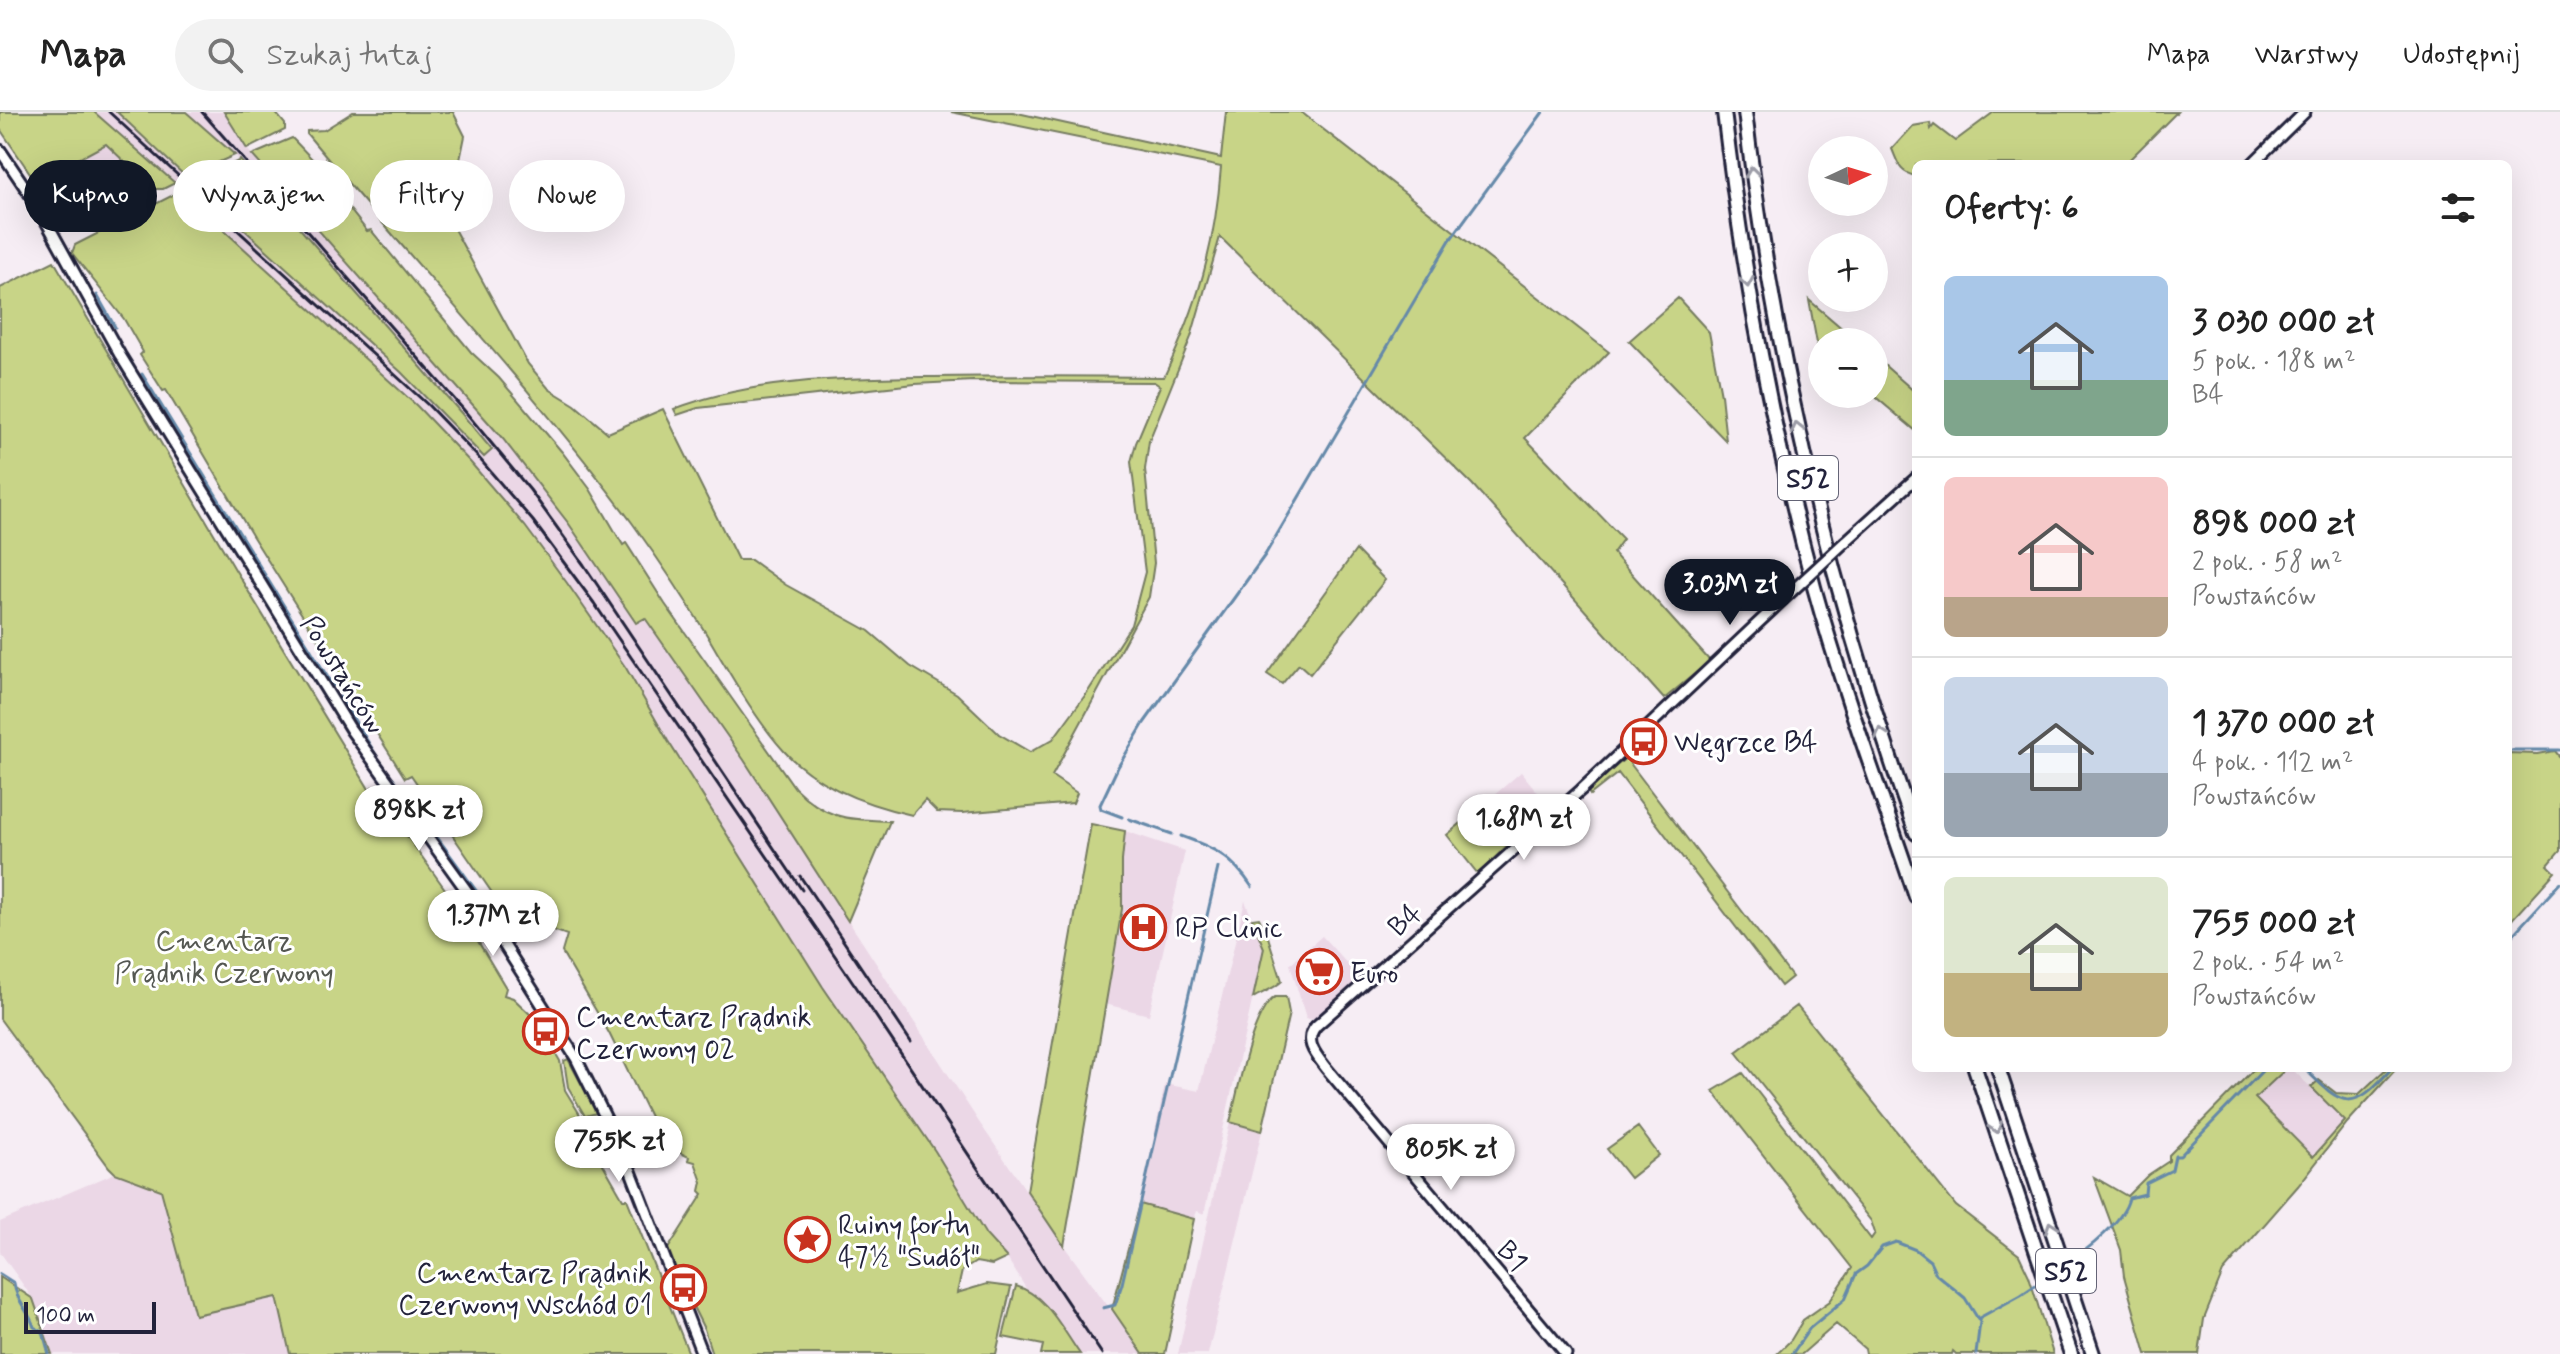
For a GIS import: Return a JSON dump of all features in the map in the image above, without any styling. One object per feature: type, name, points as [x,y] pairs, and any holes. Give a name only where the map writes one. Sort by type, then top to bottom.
[{"type":"highway","name":"S52","points":[[1724,112],[1735,205],[1757,340],[1793,507],[1836,660],[1912,885]]},
{"type":"highway","name":"S52","points":[[1745,112],[1774,316],[1807,474],[1845,617],[1912,821]]},
{"type":"highway","name":"S52","points":[[1976,1072],[2071,1354]]},
{"type":"highway","name":"S52","points":[[1999,1072],[2093,1354]]},
{"type":"street","points":[[2256,160],[2305,112]]},
{"type":"street","name":"Powstańców","points":[[0,150],[37,205],[120,355],[351,730],[486,917],[576,1058],[627,1161],[702,1354]]},
{"type":"street","name":"B4","points":[[1311,1035],[1327,1016],[1639,736],[1912,482]]},
{"type":"street","name":"B1","points":[[1311,1035],[1311,1047],[1326,1068],[1566,1354]]},
{"type":"shaded area","points":[[94,112],[117,112],[173,163],[173,181],[157,167],[157,160],[149,160]]},
{"type":"shaded area","points":[[186,112],[224,112],[257,160],[239,160]]},
{"type":"shaded area","points":[[106,144],[123,160],[77,160]]},
{"type":"shaded area","points":[[226,232],[248,232],[401,372],[485,456],[462,414],[302,232],[320,232],[503,439],[569,524],[636,623],[644,618],[744,760],[979,1122],[1143,1354],[1067,1354],[1007,1258],[986,1235],[935,1151],[823,987],[668,741],[626,668],[567,583],[504,501],[417,406]]},
{"type":"shaded area","points":[[1521,772],[1540,795],[1538,799],[1546,810],[1514,839],[1484,804]]},
{"type":"shaded area","name":"RP Clinic","points":[[1125,831],[1185,851],[1149,1015],[1105,1004],[1122,909]]},
{"type":"shaded area","points":[[1245,901],[1264,948],[1204,1214],[1197,1211],[1194,1219],[1140,1204],[1165,1084],[1199,1091]]},
{"type":"shaded area","points":[[1322,936],[1360,978],[1315,1018],[1308,1019],[1290,964]]},
{"type":"shaded area","points":[[2283,1072],[2295,1072],[2345,1121],[2313,1158],[2254,1098]]},
{"type":"shaded area","points":[[1230,1122],[1262,1131],[1208,1354],[1178,1354]]},
{"type":"shaded area","points":[[115,1173],[161,1190],[164,1196],[277,1296],[290,1354],[52,1354],[33,1299],[0,1252],[0,1222]]},
{"type":"green space","points":[[0,112],[94,112],[149,160],[123,160],[106,144],[77,160],[24,160],[24,164],[0,129]]},
{"type":"green space","points":[[117,112],[186,112],[235,155],[224,160],[173,160],[173,165]]},
{"type":"green space","points":[[224,112],[275,112],[285,124],[285,130],[247,149]]},
{"type":"green space","points":[[353,112],[453,112],[465,136],[460,160],[370,160],[370,208],[354,190],[354,160],[329,160],[307,134],[307,131],[324,130]]},
{"type":"green space","points":[[951,112],[1013,112],[1221,158],[1226,112],[1301,112],[1609,352],[1525,438],[1623,539],[1613,553],[1710,661],[1664,699],[1472,484],[1220,237],[1191,337],[1149,441],[1145,469],[1154,563],[1149,597],[1052,776],[1077,793],[1073,803],[962,813],[937,812],[925,800],[912,815],[860,800],[827,784],[784,751],[743,695],[633,524],[514,375],[390,232],[456,232],[528,364],[549,389],[575,405],[608,433],[663,409],[738,560],[751,560],[786,585],[869,631],[910,666],[957,694],[999,734],[1030,752],[1053,739],[1131,625],[1145,572],[1131,462],[1160,386],[1154,382],[973,381],[915,384],[698,408],[677,415],[674,409],[737,391],[835,379],[1164,377],[1203,275],[1221,167]]},
{"type":"green space","points":[[1994,112],[2177,112],[2129,160],[1912,160],[1912,174],[1903,170],[1892,149],[1913,126],[1930,123],[1931,129],[1934,125],[1955,141]]},
{"type":"green space","points":[[292,138],[313,160],[256,160],[252,155]]},
{"type":"green space","points":[[157,167],[173,181],[163,189],[157,189]]},
{"type":"green space","points":[[173,195],[173,232],[226,232],[417,406],[525,526],[567,583],[626,668],[668,741],[823,987],[935,1151],[986,1235],[1007,1258],[992,1265],[976,1262],[962,1271],[957,1293],[987,1284],[1011,1287],[996,1354],[712,1354],[704,1329],[666,1252],[703,1194],[700,1191],[702,1182],[695,1162],[655,1141],[652,1134],[657,1131],[609,1033],[562,952],[567,935],[506,913],[411,775],[405,778],[253,537],[166,390],[163,391],[140,355],[143,352],[124,319],[72,253],[75,245],[101,232],[157,232],[157,203]]},
{"type":"green space","points":[[354,215],[367,231],[373,232],[471,352],[499,378],[590,489],[623,545],[626,543],[665,604],[795,788],[817,806],[838,816],[890,821],[848,921],[744,760],[645,618],[636,623],[569,524],[503,439],[320,232],[354,232]]},
{"type":"green space","points":[[247,232],[303,232],[492,450],[484,457],[401,372]]},
{"type":"green space","name":"Cmentarz Prądnik Czerwony","points":[[54,261],[236,571],[369,789],[372,787],[455,903],[506,988],[504,995],[513,998],[536,1020],[560,1061],[565,1090],[590,1140],[603,1137],[607,1147],[603,1164],[623,1199],[627,1199],[689,1354],[290,1354],[277,1297],[195,1315],[161,1190],[115,1173],[109,1167],[0,1019],[0,288]]},
{"type":"green space","points":[[1678,298],[1709,332],[1726,441],[1629,341]]},
{"type":"green space","points":[[1811,312],[1823,312],[1842,328],[1814,328]]},
{"type":"green space","points":[[1888,368],[1912,389],[1912,428],[1888,407]]},
{"type":"green space","points":[[1356,550],[1385,580],[1310,674],[1299,664],[1282,684],[1267,674]]},
{"type":"green space","points":[[2555,751],[2560,757],[2560,851],[2548,865],[2555,872],[2512,920],[2512,753]]},
{"type":"green space","points":[[1626,758],[1792,977],[1781,986],[1618,773],[1590,795],[1587,790]]},
{"type":"green space","points":[[1484,804],[1514,839],[1478,874],[1447,835]]},
{"type":"green space","points":[[1091,824],[1125,831],[1122,909],[1064,1246],[1027,1191]]},
{"type":"green space","points":[[1259,918],[1282,981],[1253,998],[1264,948],[1252,919]]},
{"type":"green space","points":[[1275,997],[1286,997],[1289,1013],[1262,1131],[1230,1122],[1252,1035],[1267,1005]]},
{"type":"green space","points":[[1797,1006],[1956,1206],[2019,1255],[2029,1276],[2053,1354],[1956,1354],[1953,1351],[1952,1354],[1866,1354],[1865,1349],[1836,1324],[1802,1354],[1777,1354],[1791,1340],[1803,1320],[1830,1301],[1852,1268],[1713,1091],[1743,1073],[1871,1239],[1875,1233],[1871,1221],[1736,1052]]},
{"type":"green space","points":[[568,1059],[597,1113],[585,1116],[568,1087],[564,1061]]},
{"type":"green space","points":[[2251,1072],[2283,1072],[2255,1098],[2313,1157],[2345,1121],[2311,1087],[2319,1080],[2336,1093],[2359,1094],[2383,1072],[2393,1072],[2223,1272],[2204,1319],[2199,1354],[2146,1354],[2124,1276],[2121,1250],[2094,1177],[2127,1196],[2148,1175],[2169,1161],[2169,1155]]},
{"type":"green space","points":[[1638,1127],[1659,1155],[1630,1178],[1607,1149]]},
{"type":"green space","points":[[1140,1204],[1194,1219],[1165,1354],[1143,1354],[1112,1309]]},
{"type":"green space","points":[[0,1277],[33,1299],[52,1354],[0,1354]]},
{"type":"green space","points":[[1016,1286],[1027,1290],[1045,1305],[1080,1354],[1041,1354],[1043,1345],[1003,1337]]},
{"type":"waterway","points":[[1122,817],[1101,809],[1100,805],[1144,723],[1265,555],[1450,240],[1543,112]]},
{"type":"waterway","points":[[97,295],[115,327]]},
{"type":"waterway","points":[[142,374],[333,686]]},
{"type":"waterway","points":[[340,697],[378,758]]},
{"type":"waterway","points":[[2512,750],[2560,750]]},
{"type":"waterway","points":[[381,762],[390,775]]},
{"type":"waterway","points":[[393,778],[412,804]]},
{"type":"waterway","points":[[415,807],[477,892]]},
{"type":"waterway","points":[[1129,819],[1172,834]]},
{"type":"waterway","points":[[1181,836],[1222,855],[1252,887]]},
{"type":"waterway","points":[[1103,1308],[1115,1305],[1122,1284],[1218,868]]},
{"type":"waterway","points":[[2512,936],[2560,883]]},
{"type":"waterway","points":[[2067,1262],[2094,1243],[2112,1225],[2129,1198],[2145,1194],[2146,1183],[2172,1170],[2175,1156],[2180,1156],[2261,1072]]},
{"type":"waterway","points":[[2308,1072],[2329,1091],[2348,1100],[2367,1093],[2388,1072]]},
{"type":"waterway","points":[[1792,1354],[1810,1328],[1845,1299],[1856,1274],[1882,1247],[1896,1242],[1916,1250],[1930,1261],[1936,1274],[1965,1298],[1980,1322],[1976,1354]]},
{"type":"waterway","points":[[2050,1277],[2055,1275],[2057,1264]]},
{"type":"waterway","points":[[0,1274],[14,1283],[34,1327],[43,1332],[49,1354]]},
{"type":"waterway","points":[[1979,1318],[2043,1280]]},
{"type":"railway","points":[[109,112],[428,405],[533,521],[594,603],[1102,1354]]},
{"type":"railway","points":[[202,112],[463,409],[530,490],[584,565],[802,890]]},
{"type":"railway","points":[[800,876],[911,1042]]},
{"type":"place","name":"Węgrzce B4","points":[[1643,741]]},
{"type":"place","name":"RP Clinic","points":[[1144,927]]},
{"type":"place","name":"Euro","points":[[1319,972]]},
{"type":"place","name":"Cmentarz Prądnik Czerwony 02","points":[[545,1032]]},
{"type":"place","name":"Ruiny fortu 47½ \"Sudół\"","points":[[807,1240]]},
{"type":"place","name":"Cmentarz Prądnik Czerwony Wschód 01","points":[[683,1288]]}]
